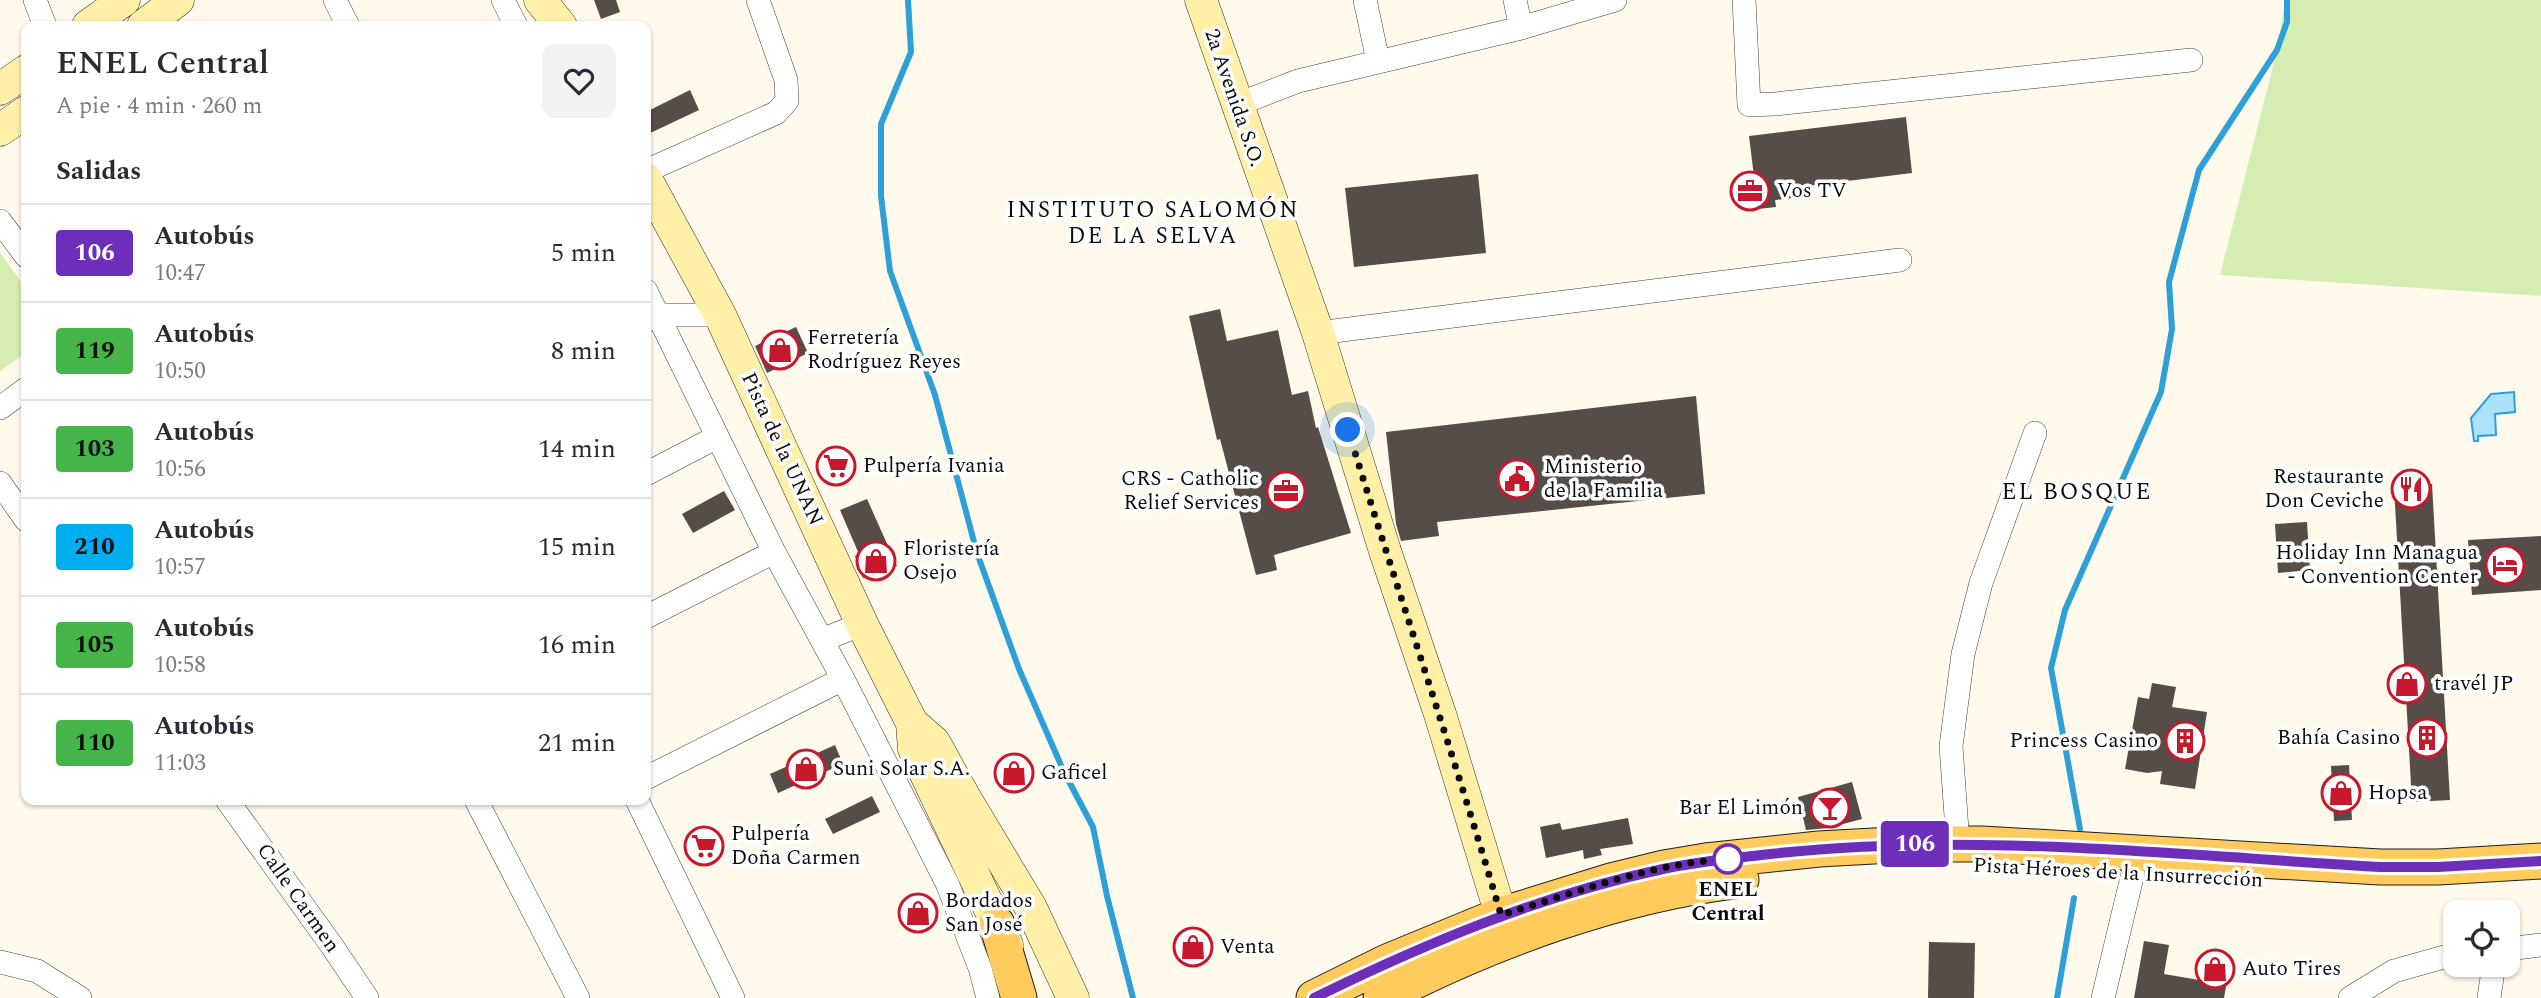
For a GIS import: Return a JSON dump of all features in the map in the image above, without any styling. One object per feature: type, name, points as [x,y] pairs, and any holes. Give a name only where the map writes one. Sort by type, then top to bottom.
[{"type":"main road","points":[[95,21],[124,0]]},
{"type":"main road","points":[[150,21],[178,0]]},
{"type":"main road","points":[[540,0],[557,21]]},
{"type":"main road","points":[[561,0],[570,21]]},
{"type":"main road","name":"2a Avenida S.O.","points":[[1200,0],[1318,333],[1501,915]]},
{"type":"main road","points":[[0,89],[21,74]]},
{"type":"main road","points":[[0,130],[21,115]]},
{"type":"main road","name":"Pista de la UNAN","points":[[651,187],[720,315],[862,624],[912,723],[934,742],[1031,908],[1073,998]]},
{"type":"main road","name":"Pista de la UNAN","points":[[912,723],[914,749],[1031,998]]},
{"type":"main road","name":"Pista Héroes de la Insurrección","points":[[1314,998],[1387,962],[1501,915],[1611,881],[1706,861],[1819,849],[1958,844],[2380,867],[2438,867],[2541,861]]},
{"type":"main road","name":"Pista Héroes de la Insurrección","points":[[1381,998],[1416,980],[1512,940],[1605,908],[1729,881],[1813,872],[1899,866],[1958,866],[2451,887],[2541,881]]},
{"type":"main road","points":[[998,923],[1019,998]]},
{"type":"street","points":[[34,0],[43,21]]},
{"type":"street","points":[[335,0],[346,21]]},
{"type":"street","points":[[503,0],[514,21]]},
{"type":"street","points":[[651,168],[776,113],[787,101],[786,80],[758,0]]},
{"type":"street","points":[[1365,0],[1378,61]]},
{"type":"street","points":[[1515,0],[1521,28]]},
{"type":"street","points":[[1236,105],[1298,82],[1521,28],[1615,0]]},
{"type":"street","points":[[1744,0],[1749,105],[2020,80],[2191,60]]},
{"type":"street","points":[[0,221],[21,249]]},
{"type":"street","points":[[1318,333],[1900,260]]},
{"type":"street","points":[[720,315],[652,318],[717,437],[947,883],[980,968],[988,998]]},
{"type":"street","points":[[0,408],[21,393]]},
{"type":"street","points":[[1958,844],[1951,746],[1963,654],[1981,583],[2035,433]]},
{"type":"street","points":[[651,471],[717,437]]},
{"type":"street","points":[[0,483],[21,513]]},
{"type":"street","points":[[651,614],[774,552]]},
{"type":"street","points":[[821,640],[862,624]]},
{"type":"street","points":[[651,775],[843,679]]},
{"type":"street","name":"Calle Carmen","points":[[231,805],[367,998]]},
{"type":"street","points":[[478,805],[578,998]]},
{"type":"street","points":[[640,805],[733,998]]},
{"type":"street","points":[[2103,998],[2133,873]]},
{"type":"street","points":[[2520,948],[2541,945]]},
{"type":"street","points":[[2350,998],[2394,971],[2443,957]]},
{"type":"street","points":[[0,962],[37,971],[80,998]]},
{"type":"street","points":[[2489,998],[2492,977]]},
{"type":"green space","points":[[2285,0],[2541,0],[2541,296],[2220,275],[2277,50]]},
{"type":"green space","points":[[0,252],[21,282],[21,356],[0,371]]},
{"type":"water","points":[[2514,392],[2515,412],[2495,414],[2496,435],[2478,436],[2478,441],[2474,441],[2471,418],[2491,394]]},
{"type":"building","points":[[594,0],[616,0],[620,12],[601,19]]},
{"type":"building","points":[[690,90],[699,110],[651,133],[651,110]]},
{"type":"building","points":[[1906,117],[1912,173],[1799,187],[1800,197],[1775,200],[1776,207],[1758,209],[1749,136]]},
{"type":"building","points":[[1478,174],[1486,253],[1354,267],[1345,188]]},
{"type":"building","points":[[1220,309],[1227,341],[1278,330],[1292,395],[1308,391],[1316,428],[1318,427],[1351,533],[1274,555],[1277,570],[1256,575],[1220,439],[1217,440],[1189,316]]},
{"type":"building","name":"Ferretería Rodríguez Reyes","points":[[796,327],[808,353],[767,373],[755,346]]},
{"type":"building","points":[[1696,396],[1705,494],[1437,522],[1439,536],[1401,541],[1396,524],[1386,432]]},
{"type":"building","points":[[2432,484],[2450,800],[2412,802],[2394,487]]},
{"type":"building","points":[[724,491],[735,510],[693,533],[682,514]]},
{"type":"building","points":[[867,499],[897,566],[863,578],[855,556],[859,554],[840,510]]},
{"type":"building","points":[[2307,522],[2310,570],[2278,573],[2275,524]]},
{"type":"building","name":"Holiday Inn Managua - Convention Center","points":[[2541,536],[2541,590],[2472,595],[2468,540]]},
{"type":"building","points":[[2152,683],[2176,687],[2172,707],[2207,712],[2195,789],[2160,784],[2162,771],[2147,773],[2125,769],[2138,697],[2149,699]]},
{"type":"building","name":"Suni Solar S.A.","points":[[835,745],[843,764],[778,793],[770,774]]},
{"type":"building","name":"Hopsa","points":[[2349,765],[2352,820],[2334,821],[2331,766]]},
{"type":"building","name":"Bar El Limón","points":[[1852,782],[1862,819],[1828,828],[1806,830],[1798,797]]},
{"type":"building","points":[[872,796],[880,812],[833,834],[825,819]]},
{"type":"building","points":[[1628,818],[1633,844],[1600,849],[1602,855],[1584,859],[1583,850],[1546,858],[1540,827],[1560,823],[1562,830]]},
{"type":"building","name":"Bordados San José","points":[[923,896],[935,919],[913,931],[901,907]]},
{"type":"building","name":"Auto Tires","points":[[2144,941],[2169,945],[2164,974],[2199,980],[2203,959],[2230,963],[2224,998],[2134,998]]},
{"type":"building","points":[[1929,942],[1975,943],[1974,998],[1928,998]]},
{"type":"waterway","points":[[908,0],[911,52],[881,124],[881,196],[890,271],[935,395],[977,553],[1019,669],[1064,772],[1093,827],[1133,998]]},
{"type":"waterway","points":[[2080,829],[2051,668],[2065,610],[2161,392],[2172,329],[2169,282],[2199,170],[2277,50],[2287,22],[2287,0]]},
{"type":"waterway","points":[[2057,998],[2074,898]]},
{"type":"bus line","name":"106","points":[[1314,998],[1387,962],[1501,915],[1611,881],[1706,861],[1819,849],[1910,844],[1982,844],[2380,867],[2438,867],[2541,861]]},
{"type":"place","name":"Vos TV","points":[[1750,191]]},
{"type":"place","name":"Ferretería Rodríguez Reyes","points":[[780,350]]},
{"type":"place","name":"Pulpería Ivania","points":[[836,466]]},
{"type":"place","name":"Ministerio de la Familia","points":[[1517,479]]},
{"type":"place","name":"Restaurante Don Ceviche","points":[[2411,489]]},
{"type":"place","name":"CRS - Catholic Relief Services","points":[[1286,491]]},
{"type":"place","name":"Floristería Osejo","points":[[876,561]]},
{"type":"place","name":"Holiday Inn Managua - Convention Center","points":[[2505,565]]},
{"type":"place","name":"travél JP","points":[[2407,684]]},
{"type":"place","name":"Bahía Casino","points":[[2427,738]]},
{"type":"place","name":"Princess Casino","points":[[2185,741]]},
{"type":"place","name":"Suni Solar S.A.","points":[[806,769]]},
{"type":"place","name":"Gaficel","points":[[1014,773]]},
{"type":"place","name":"Hopsa","points":[[2341,793]]},
{"type":"place","name":"Bar El Limón","points":[[1830,808]]},
{"type":"place","name":"Pulpería Doña Carmen","points":[[704,846]]},
{"type":"place","name":"ENEL Central","points":[[1728,859]]},
{"type":"place","name":"Bordados San José","points":[[918,913]]},
{"type":"place","name":"Venta","points":[[1193,947]]},
{"type":"place","name":"Auto Tires","points":[[2215,969]]},
{"type":"district","name":"INSTITUTO SALOMÓN DE LA SELVA","points":[[1153,223]]},
{"type":"district","name":"EL BOSQUE","points":[[2077,492]]},
{"type":"route","points":[[1348,430],[1440,714],[1501,915],[1611,881],[1664,868],[1728,859]]}]
